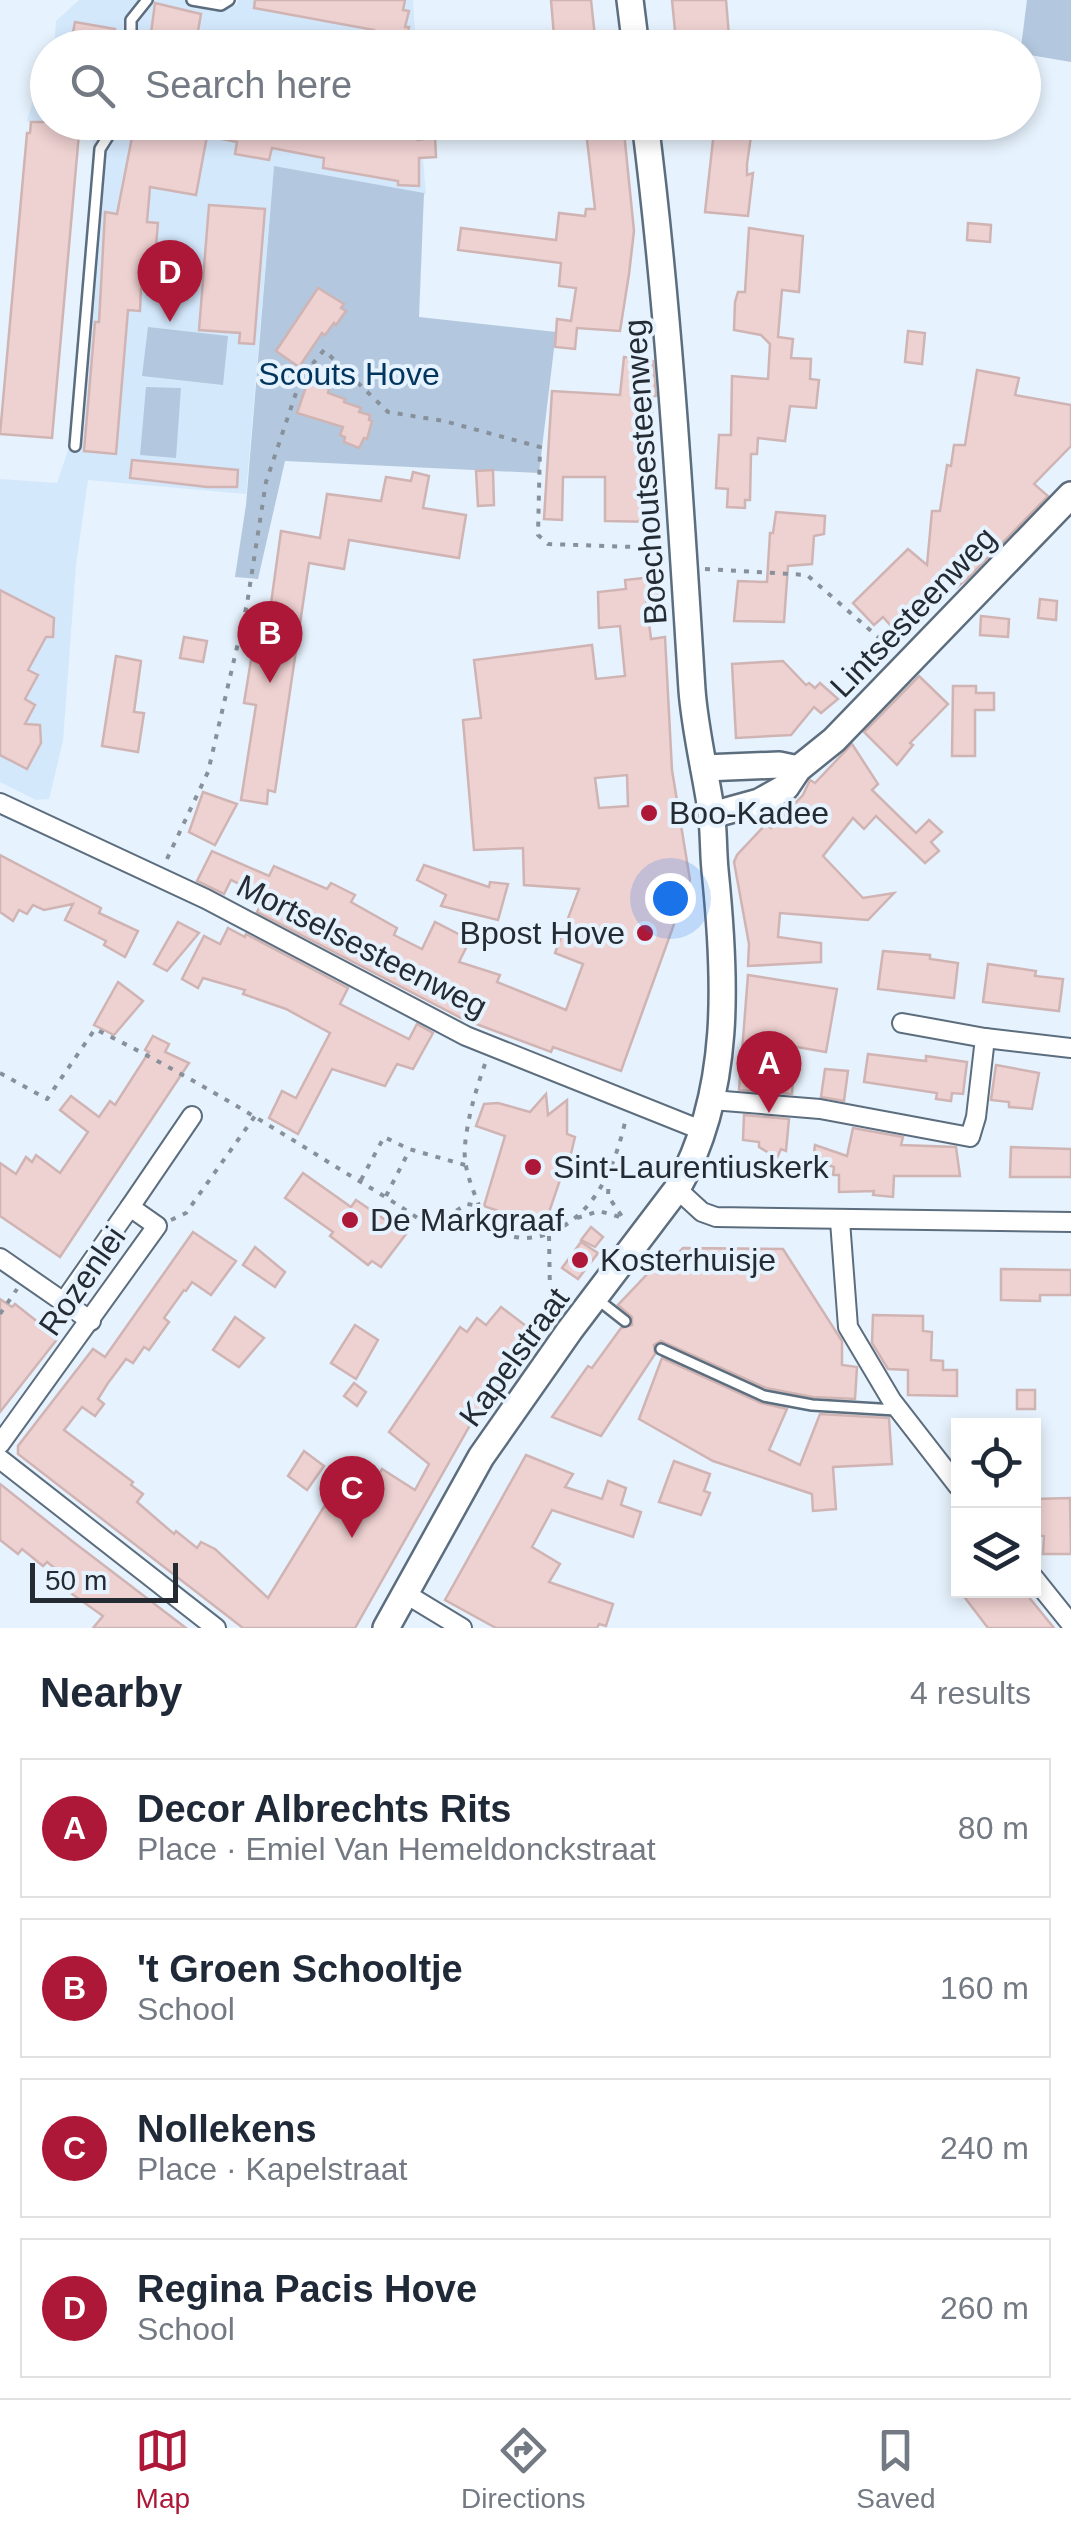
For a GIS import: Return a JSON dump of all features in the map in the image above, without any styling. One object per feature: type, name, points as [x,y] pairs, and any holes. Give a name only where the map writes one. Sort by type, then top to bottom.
[{"type":"street","points":[[630,0],[634,30]]},
{"type":"street","name":"Boechoutsesteenweg","points":[[648,140],[661,248],[692,696],[712,815],[724,975],[712,1100]]},
{"type":"street","name":"Lintsesteenweg","points":[[712,815],[759,802],[786,786],[798,769],[834,740],[1071,496]]},
{"type":"street","points":[[704,768],[779,765],[798,769]]},
{"type":"street","name":"Mortselsesteenweg","points":[[0,804],[314,954],[466,1036],[700,1130]]},
{"type":"street","points":[[902,1023],[1071,1048]]},
{"type":"street","points":[[712,1100],[820,1109],[970,1137],[976,1117],[984,1038]]},
{"type":"street","name":"Kapelstraat","points":[[386,1628],[481,1457],[677,1189],[712,1100]]},
{"type":"street","name":"Rozenlei","points":[[64,1300],[192,1116]]},
{"type":"street","points":[[677,1189],[702,1212],[716,1217],[1071,1222]]},
{"type":"street","name":"Rozenlei","points":[[0,1444],[157,1226],[130,1207]]},
{"type":"street","points":[[840,1221],[848,1327],[899,1410],[951,1477]]},
{"type":"street","points":[[0,1258],[91,1321]]},
{"type":"street","points":[[0,1459],[216,1628]]},
{"type":"street","points":[[1041,1587],[1071,1624]]},
{"type":"street","points":[[406,1594],[462,1628]]},
{"type":"lane","points":[[132,30],[132,20],[147,0]]},
{"type":"lane","points":[[192,0],[221,5],[229,0]]},
{"type":"lane","points":[[74,446],[100,149],[106,140]]},
{"type":"lane","points":[[589,1307],[625,1322]]},
{"type":"lane","points":[[661,1350],[764,1396],[812,1405],[899,1410]]},
{"type":"path","points":[[158,877],[208,772],[247,604],[266,482],[300,378],[324,350],[388,412],[444,421],[540,447],[538,535],[548,544],[807,576],[908,664]]},
{"type":"path","points":[[0,1073],[48,1100],[96,1028],[255,1116],[430,1227],[466,1204],[479,1206]]},
{"type":"path","points":[[492,1046],[464,1146],[479,1206],[490,1224],[510,1236],[549,1236],[594,1198],[609,1172],[630,1100]]},
{"type":"path","points":[[157,1226],[186,1213],[255,1116]]},
{"type":"path","points":[[360,1181],[384,1136],[410,1149],[466,1165]]},
{"type":"path","points":[[386,1196],[410,1149]]},
{"type":"path","points":[[609,1172],[608,1196],[643,1238]]},
{"type":"path","points":[[572,1220],[599,1211],[623,1218]]},
{"type":"path","points":[[549,1236],[550,1293],[589,1307]]},
{"type":"path","points":[[0,1314],[26,1276]]},
{"type":"shaded area","points":[[79,0],[200,0],[237,5],[238,0],[413,0],[415,30],[55,30],[56,21]]},
{"type":"shaded area","points":[[93,140],[421,140],[426,195],[274,167],[246,494],[88,480],[76,565],[63,741],[49,799],[36,800],[0,782],[0,479],[57,483],[68,450]]},
{"type":"green space","points":[[1027,0],[1071,0],[1071,62],[1041,57],[1041,30],[1023,30]]},
{"type":"green space","name":"Scouts Hove","points":[[274,166],[424,193],[419,317],[556,332],[539,473],[285,461],[258,579],[235,577],[246,505]]},
{"type":"green space","points":[[148,327],[228,336],[223,385],[142,376]]},
{"type":"green space","points":[[146,387],[181,388],[176,458],[140,455]]},
{"type":"building","points":[[255,0],[405,0],[403,10],[409,11],[405,27],[409,27],[374,30],[254,8]]},
{"type":"building","points":[[551,0],[591,0],[594,30],[554,30]]},
{"type":"building","points":[[672,0],[726,0],[728,30],[675,30]]},
{"type":"building","points":[[155,3],[201,14],[198,30],[151,30]]},
{"type":"building","points":[[75,22],[115,29],[115,30],[73,30]]},
{"type":"building","points":[[27,133],[30,140],[78,140],[52,438],[0,434]]},
{"type":"building","points":[[131,140],[206,140],[196,195],[150,187],[147,222],[158,223],[152,289],[141,288],[140,311],[128,310],[116,454],[84,451],[95,322],[99,322],[105,212],[117,214]]},
{"type":"building","points":[[227,140],[435,140],[436,157],[419,158],[419,186],[398,185],[398,181],[323,168],[324,158],[272,148],[269,160],[235,154],[237,142]]},
{"type":"building","points":[[587,140],[625,140],[634,231],[620,331],[577,328],[575,349],[555,347],[557,319],[571,321],[576,288],[559,286],[561,263],[458,250],[461,228],[556,240],[559,213],[585,216],[586,209],[595,209]]},
{"type":"building","points":[[713,140],[750,140],[747,175],[753,173],[748,216],[705,212]]},
{"type":"building","points":[[209,205],[265,209],[254,344],[239,343],[240,333],[199,330]]},
{"type":"building","points":[[968,223],[991,225],[990,242],[967,240]]},
{"type":"building","points":[[749,228],[803,236],[799,292],[782,290],[778,337],[793,339],[791,358],[811,359],[810,379],[819,380],[816,408],[790,406],[785,441],[758,438],[757,454],[751,454],[750,500],[745,500],[745,508],[727,507],[728,489],[716,488],[719,435],[731,435],[732,376],[768,379],[770,344],[761,335],[734,330],[735,302],[738,292],[745,292]]},
{"type":"building","points":[[318,288],[344,304],[341,308],[346,311],[336,325],[325,335],[322,333],[299,367],[276,351]]},
{"type":"building","points":[[908,331],[925,333],[922,364],[905,362]]},
{"type":"building","points":[[624,357],[653,361],[656,396],[651,396],[659,522],[605,521],[605,477],[563,477],[562,520],[544,519],[552,391],[620,395]]},
{"type":"building","points":[[977,370],[1019,378],[1015,395],[1071,405],[1071,446],[1034,484],[1048,496],[967,579],[956,588],[940,578],[891,626],[883,617],[874,625],[853,603],[908,549],[927,565],[932,511],[940,511],[954,445],[965,445]]},
{"type":"building","points":[[308,381],[329,389],[328,393],[370,415],[367,439],[359,448],[344,442],[345,437],[340,435],[343,427],[297,413]]},
{"type":"building","points":[[132,460],[238,470],[237,487],[130,478]]},
{"type":"building","points":[[493,470],[494,505],[478,506],[476,471]]},
{"type":"building","points":[[413,472],[429,476],[423,508],[466,515],[459,558],[349,540],[344,569],[309,563],[275,792],[268,790],[267,804],[241,800],[256,705],[244,703],[251,660],[263,662],[281,531],[320,538],[327,494],[381,501],[386,477],[411,481]]},
{"type":"building","points":[[776,512],[825,516],[824,534],[814,536],[812,564],[788,566],[784,622],[734,621],[738,581],[767,582],[770,533]]},
{"type":"building","points":[[662,576],[661,597],[646,599],[651,639],[665,637],[672,770],[690,880],[621,1071],[553,1047],[551,1052],[463,1019],[257,912],[265,897],[231,880],[224,894],[197,881],[212,851],[269,876],[274,866],[327,889],[331,883],[355,895],[351,902],[397,928],[394,935],[422,949],[435,922],[470,940],[459,962],[500,975],[497,982],[566,1010],[583,964],[555,953],[579,889],[524,885],[523,848],[474,850],[463,720],[481,718],[474,660],[592,645],[596,679],[625,676],[620,626],[599,628],[598,592],[626,589],[625,580]],"holes":[[[627,775],[628,806],[599,808],[595,778]]]},
{"type":"building","points":[[0,590],[54,618],[53,637],[46,637],[28,670],[38,675],[25,699],[35,705],[25,724],[40,725],[41,743],[27,769],[0,755]]},
{"type":"building","points":[[1040,599],[1057,601],[1056,620],[1038,618]]},
{"type":"building","points":[[981,616],[1009,619],[1008,637],[980,635]]},
{"type":"building","points":[[184,637],[207,641],[203,662],[180,658]]},
{"type":"building","points":[[116,656],[141,661],[134,712],[144,713],[138,752],[102,746]]},
{"type":"building","points":[[783,661],[806,685],[815,688],[820,683],[838,699],[821,713],[814,707],[791,735],[736,738],[732,664]]},
{"type":"building","points":[[919,676],[948,704],[910,743],[913,745],[897,765],[864,732]]},
{"type":"building","points":[[953,686],[976,686],[976,693],[994,693],[994,710],[975,710],[975,756],[952,756]]},
{"type":"building","points":[[852,744],[878,784],[872,790],[916,833],[929,820],[942,832],[931,842],[939,851],[925,863],[876,816],[864,829],[853,818],[823,856],[863,898],[894,893],[868,920],[780,913],[778,937],[821,943],[821,962],[748,966],[749,944],[734,862],[737,855],[766,824],[771,828],[803,795],[810,780],[815,783]]},
{"type":"building","points":[[203,792],[237,804],[215,845],[189,832]]},
{"type":"building","points":[[0,855],[101,908],[99,913],[138,931],[125,957],[104,945],[106,941],[65,920],[73,904],[44,910],[33,905],[27,914],[19,910],[13,921],[0,912]]},
{"type":"building","points":[[424,865],[489,887],[490,882],[508,884],[498,920],[441,906],[446,895],[417,880]]},
{"type":"building","points":[[178,922],[199,933],[167,971],[154,964]]},
{"type":"building","points":[[228,928],[348,988],[340,1004],[377,1023],[409,1039],[417,1024],[433,1033],[413,1069],[397,1064],[385,1086],[332,1069],[298,1134],[269,1118],[282,1091],[296,1098],[330,1033],[286,1009],[243,994],[245,990],[203,978],[198,988],[182,979],[204,936],[220,944]]},
{"type":"building","points":[[883,951],[930,955],[930,959],[958,963],[954,998],[878,989]]},
{"type":"building","points":[[988,964],[1063,979],[1059,1011],[983,1002]]},
{"type":"building","points":[[748,975],[837,989],[826,1052],[791,1046],[786,1080],[793,1080],[792,1094],[739,1090]]},
{"type":"building","points":[[118,982],[143,1001],[114,1035],[94,1025]]},
{"type":"building","points":[[153,1036],[169,1044],[165,1052],[189,1063],[60,1257],[0,1216],[0,1163],[16,1174],[26,1157],[32,1162],[36,1155],[60,1173],[88,1132],[60,1110],[71,1096],[99,1117],[110,1101],[115,1105],[149,1052],[145,1050]]},
{"type":"building","points":[[868,1054],[967,1062],[963,1094],[952,1093],[951,1101],[936,1099],[937,1093],[864,1082]]},
{"type":"building","points":[[996,1065],[1039,1073],[1032,1109],[991,1100]]},
{"type":"building","points":[[825,1069],[848,1071],[844,1101],[821,1097]]},
{"type":"building","name":"Sint-Laurentiuskerk","points":[[546,1094],[548,1115],[567,1100],[567,1134],[575,1137],[566,1174],[560,1180],[544,1227],[524,1220],[521,1229],[501,1223],[504,1213],[484,1206],[505,1136],[476,1126],[484,1104],[498,1103],[530,1112]]},
{"type":"building","points":[[744,1115],[789,1119],[786,1151],[781,1149],[777,1158],[759,1147],[759,1142],[743,1140]]},
{"type":"building","points":[[853,1128],[903,1137],[901,1145],[956,1147],[960,1176],[894,1176],[893,1197],[873,1195],[874,1191],[839,1192],[839,1175],[833,1175],[834,1167],[813,1160],[815,1145],[847,1156]]},
{"type":"building","points":[[1011,1147],[1071,1149],[1071,1177],[1010,1177]]},
{"type":"building","name":"De Markgraaf","points":[[303,1173],[351,1207],[356,1200],[406,1234],[381,1267],[372,1261],[368,1265],[330,1236],[333,1232],[285,1198]]},
{"type":"building","points":[[591,1227],[603,1237],[595,1247],[581,1240]]},
{"type":"building","points":[[193,1232],[236,1261],[211,1295],[192,1282],[164,1318],[169,1322],[149,1350],[144,1347],[133,1363],[126,1359],[108,1383],[98,1399],[104,1404],[95,1416],[82,1407],[64,1430],[133,1482],[131,1485],[143,1494],[137,1502],[174,1534],[176,1531],[197,1548],[201,1542],[215,1549],[268,1598],[352,1461],[377,1478],[382,1469],[415,1490],[429,1464],[389,1432],[460,1327],[467,1332],[477,1318],[486,1325],[501,1307],[534,1332],[469,1427],[355,1628],[243,1628],[18,1454],[18,1446],[93,1349],[105,1357]]},
{"type":"building","name":"Kosterhuisje","points":[[581,1242],[598,1253],[578,1279],[562,1268]]},
{"type":"building","points":[[255,1247],[285,1272],[275,1287],[243,1265]]},
{"type":"building","points":[[683,1248],[783,1249],[842,1341],[842,1365],[857,1367],[855,1399],[813,1397],[766,1388],[661,1341],[654,1345],[655,1354],[601,1436],[552,1417],[621,1328],[632,1325],[632,1317],[618,1305],[653,1268],[658,1274]]},
{"type":"building","points":[[1001,1269],[1071,1270],[1071,1295],[1040,1295],[1040,1301],[1001,1300]]},
{"type":"building","points":[[0,1299],[12,1307],[15,1304],[58,1338],[0,1412]]},
{"type":"building","points":[[873,1315],[923,1316],[923,1331],[932,1332],[931,1360],[943,1361],[943,1370],[957,1370],[957,1396],[908,1395],[908,1370],[888,1369],[872,1343]]},
{"type":"building","points":[[235,1317],[264,1338],[239,1367],[213,1350]]},
{"type":"building","points":[[355,1325],[378,1340],[356,1379],[331,1363]]},
{"type":"building","points":[[662,1358],[761,1403],[787,1409],[769,1450],[800,1465],[820,1414],[889,1418],[892,1464],[833,1467],[836,1509],[813,1511],[812,1494],[713,1461],[639,1419]]},
{"type":"building","points":[[354,1383],[366,1392],[357,1406],[344,1396]]},
{"type":"building","points":[[1017,1390],[1035,1390],[1035,1409],[1017,1409]]},
{"type":"building","points":[[304,1451],[324,1466],[307,1490],[288,1476]]},
{"type":"building","points":[[526,1455],[573,1474],[565,1487],[602,1499],[608,1481],[626,1488],[621,1505],[641,1512],[633,1537],[552,1510],[532,1547],[560,1564],[549,1582],[613,1604],[606,1626],[496,1628],[445,1600]]},
{"type":"building","points":[[674,1461],[710,1474],[704,1491],[710,1493],[701,1515],[659,1502]]},
{"type":"building","points":[[0,1484],[186,1628],[93,1628],[103,1616],[65,1589],[71,1581],[47,1562],[43,1566],[22,1549],[18,1554],[0,1540]]},
{"type":"building","points":[[1070,1498],[1071,1554],[1043,1554],[1041,1499]]},
{"type":"building","points":[[965,1598],[1030,1598],[1054,1628],[988,1628]]},
{"type":"place","name":"Regina Pacis Hove","points":[[170,322]]},
{"type":"place","name":"'t Groen Schooltje","points":[[270,683]]},
{"type":"place","name":"Boo-Kadee","points":[[649,813]]},
{"type":"place","name":"Bpost Hove","points":[[645,933]]},
{"type":"place","name":"Decor Albrechts Rits","points":[[769,1113]]},
{"type":"place","name":"Sint-Laurentiuskerk","points":[[533,1167]]},
{"type":"place","name":"De Markgraaf","points":[[350,1220]]},
{"type":"place","name":"Kosterhuisje","points":[[580,1260]]},
{"type":"place","name":"Nollekens","points":[[352,1538]]}]
